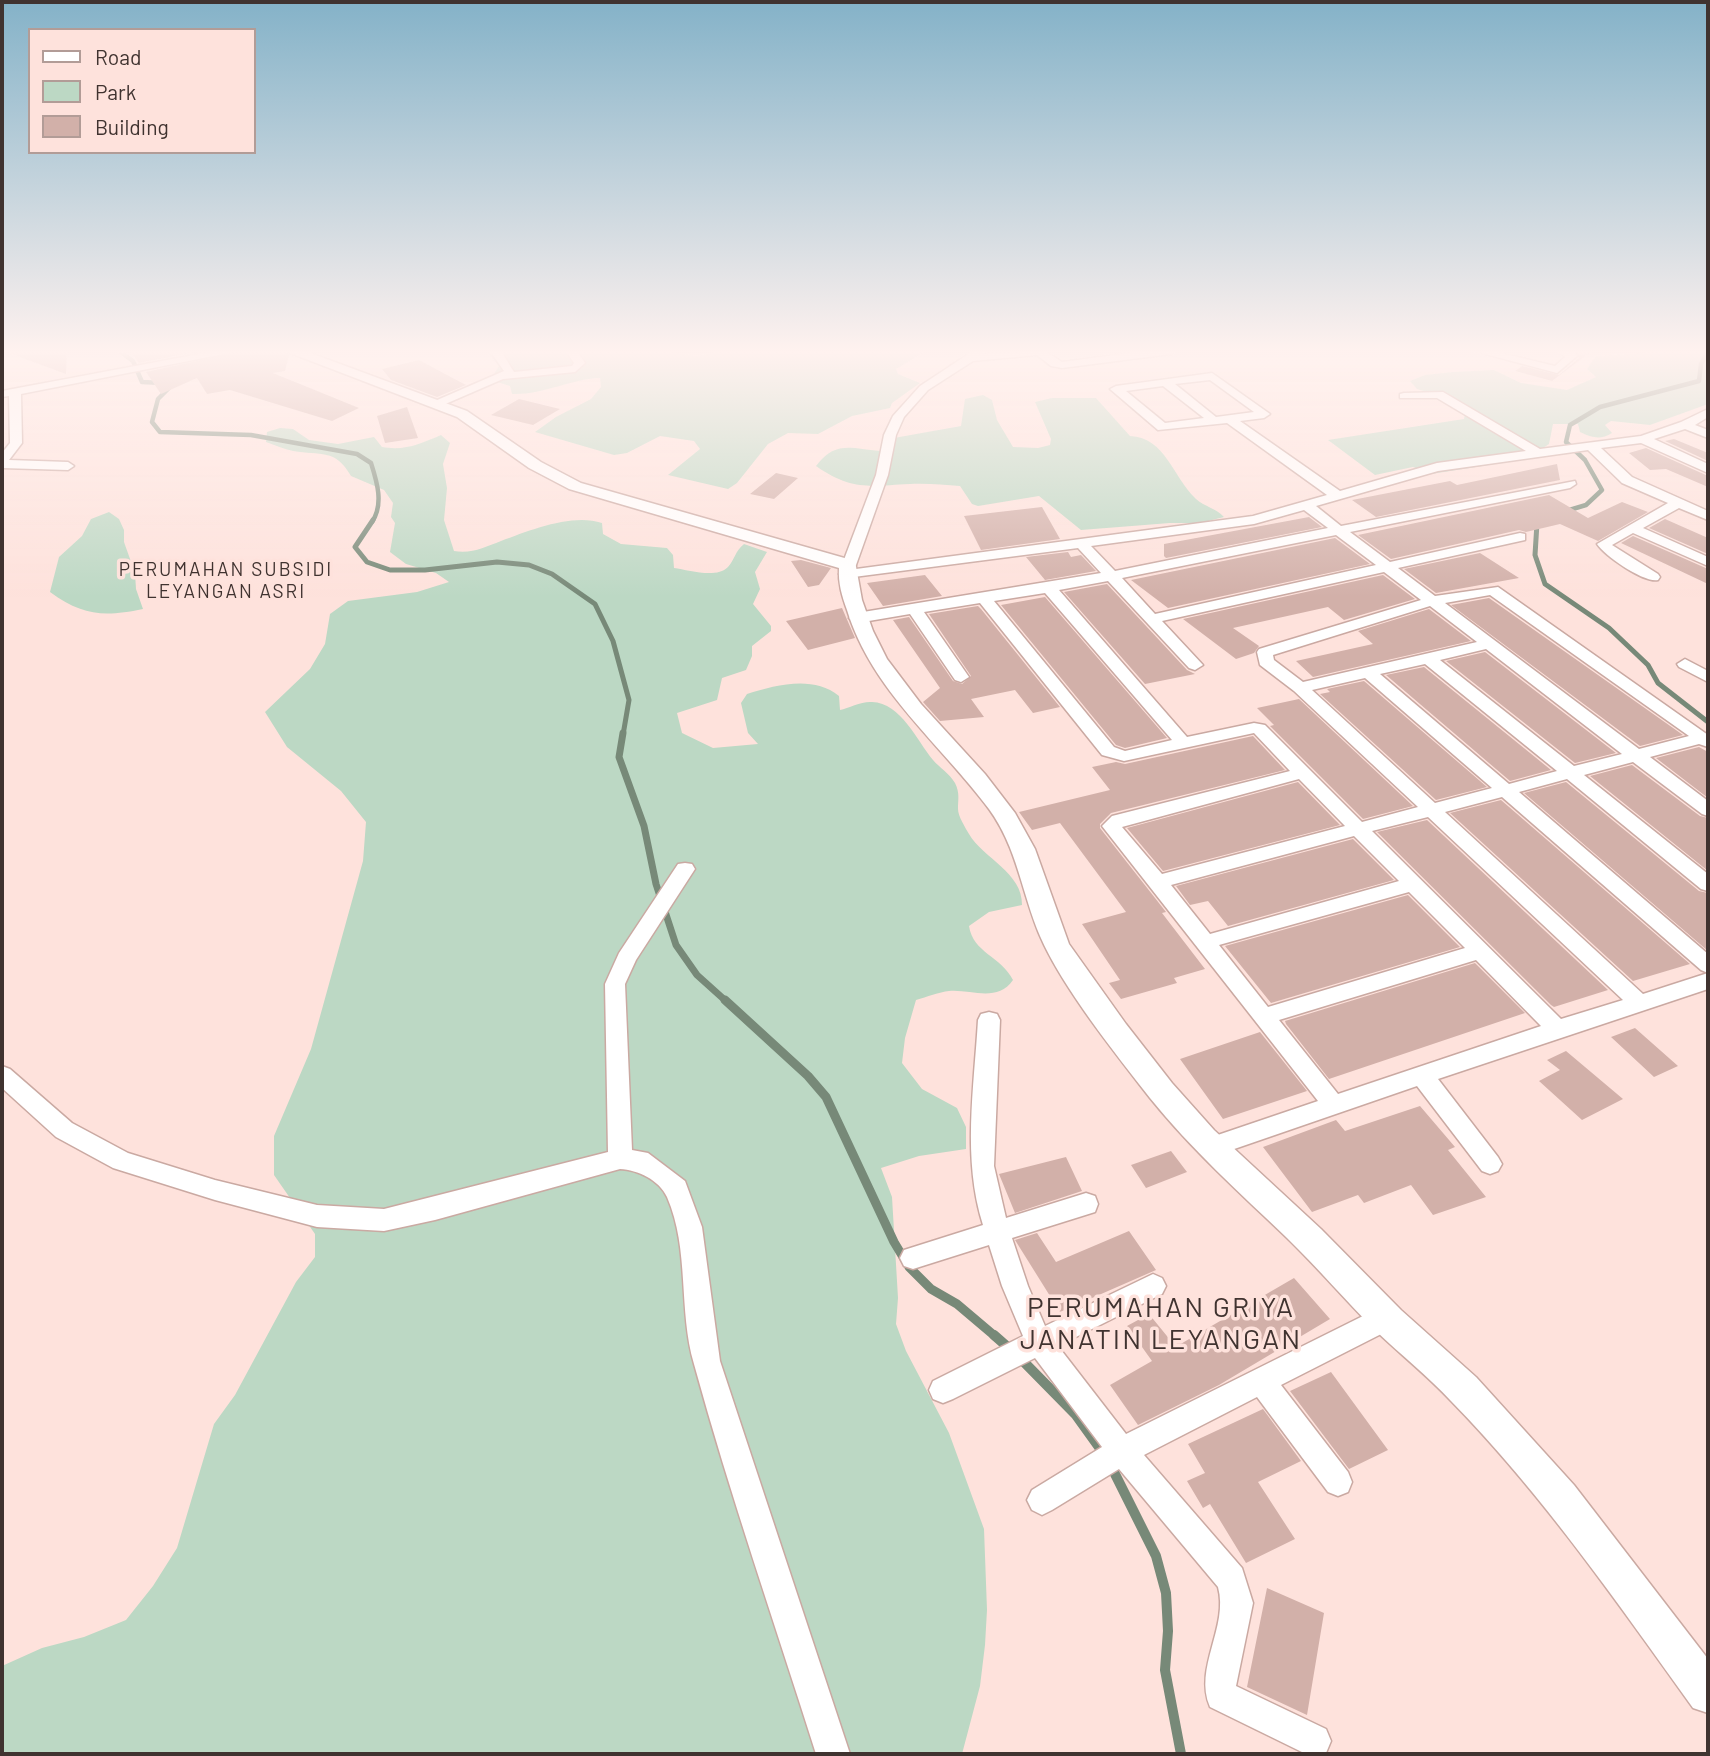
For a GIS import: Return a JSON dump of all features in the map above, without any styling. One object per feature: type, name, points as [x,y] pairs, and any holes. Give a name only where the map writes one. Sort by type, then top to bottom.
[{"type":"street","points":[[2,462],[16,443],[14,433]]},
{"type":"street","points":[[491,433],[535,465],[575,486],[848,569],[1082,544],[1230,524],[1307,506],[1437,467],[1643,439],[1661,433]]},
{"type":"street","points":[[891,433],[882,475],[848,569],[857,618],[873,654],[893,684],[997,804],[1013,827],[1036,880],[1050,929],[1073,970],[1104,1016],[1174,1106],[1211,1147],[1314,1244],[1386,1318],[1463,1389],[1531,1464],[1598,1545],[1708,1693]]},
{"type":"street","points":[[1249,433],[1338,496]]},
{"type":"street","points":[[1504,433],[1538,453]]},
{"type":"street","points":[[1643,439],[1708,469]]},
{"type":"street","points":[[1578,447],[1627,480],[1708,516]]},
{"type":"street","points":[[2,462],[68,466]]},
{"type":"street","points":[[857,618],[1049,588],[1570,484]]},
{"type":"street","points":[[1653,577],[1603,545],[1678,503]]},
{"type":"street","points":[[1307,506],[1708,810]]},
{"type":"street","points":[[1633,528],[1708,562]]},
{"type":"street","points":[[1152,619],[1520,537]]},
{"type":"street","points":[[1082,544],[1195,664]]},
{"type":"street","points":[[1049,588],[1184,744]]},
{"type":"street","points":[[1640,1004],[1300,688],[1266,662],[1265,652],[1432,601],[1490,590],[1705,740]]},
{"type":"street","points":[[984,598],[1108,751],[1124,756],[1256,728],[1303,772],[1557,1029]]},
{"type":"street","points":[[914,609],[961,677]]},
{"type":"street","points":[[1300,688],[1489,644]]},
{"type":"street","points":[[1428,658],[1708,884]]},
{"type":"street","points":[[1685,664],[1708,677]]},
{"type":"street","points":[[1368,672],[1708,965]]},
{"type":"street","points":[[1158,882],[1635,755],[1705,740]]},
{"type":"street","points":[[1303,772],[1112,822],[1111,826],[1333,1104]]},
{"type":"street","points":[[620,1159],[614,990],[626,958],[685,869]]},
{"type":"street","points":[[1206,942],[1413,884]]},
{"type":"street","points":[[1264,1016],[1481,951]]},
{"type":"street","points":[[1211,1147],[1422,1074],[1708,981]]},
{"type":"street","points":[[989,1020],[982,1166],[987,1199],[1015,1286],[1024,1352],[1112,1457],[1231,1579],[1238,1603],[1219,1689],[1221,1696],[1314,1741]]},
{"type":"street","points":[[1422,1074],[1490,1164]]},
{"type":"street","points":[[2,1075],[64,1130],[121,1161],[215,1190],[317,1216],[384,1220],[435,1209],[620,1159],[640,1160],[656,1170],[676,1188],[690,1227],[706,1361],[833,1754]]},
{"type":"street","points":[[913,1258],[1086,1204]]},
{"type":"street","points":[[943,1390],[1153,1286]]},
{"type":"street","points":[[1042,1500],[1112,1457],[1386,1318]]},
{"type":"street","points":[[1261,1381],[1338,1482]]},
{"type":"green space","points":[[267,433],[299,433],[309,440],[338,444],[374,437],[382,447],[398,448],[412,446],[441,435],[450,443],[443,464],[447,488],[444,520],[454,551],[467,552],[565,521],[591,520],[602,523],[603,534],[621,544],[667,548],[673,555],[674,568],[695,572],[723,571],[744,544],[767,552],[755,572],[760,589],[753,604],[771,626],[771,631],[752,646],[752,656],[746,670],[722,678],[717,700],[677,713],[682,733],[713,748],[758,744],[748,733],[741,703],[747,694],[782,685],[806,684],[829,690],[839,696],[840,710],[864,703],[882,704],[900,716],[933,760],[953,779],[958,790],[959,815],[969,834],[1016,884],[1022,905],[989,912],[969,926],[976,942],[1002,965],[1013,980],[1007,987],[992,993],[949,991],[916,1000],[905,1038],[902,1063],[922,1089],[957,1108],[966,1127],[966,1149],[919,1156],[881,1168],[892,1197],[898,1298],[896,1324],[906,1351],[949,1433],[984,1529],[987,1610],[985,1645],[980,1686],[962,1754],[2,1754],[2,1666],[42,1648],[84,1637],[126,1620],[153,1586],[177,1548],[214,1424],[235,1395],[296,1282],[315,1257],[315,1234],[274,1175],[274,1136],[311,1049],[363,861],[366,822],[341,791],[287,747],[265,712],[310,669],[325,644],[330,614],[348,601],[417,592],[449,582],[436,573],[406,564],[390,552],[395,523],[391,517],[393,503],[384,490],[351,476],[333,457],[293,451],[266,442]]},
{"type":"green space","points":[[538,433],[820,433],[788,433],[768,444],[737,483],[728,489],[668,475],[700,449],[694,441],[660,436],[627,453],[614,455]]},
{"type":"green space","points":[[922,433],[1005,433],[1013,447],[1038,448],[1050,445],[1048,433],[1127,433],[1152,443],[1196,499],[1224,517],[1200,523],[1081,530],[1039,496],[978,506],[972,504],[960,486],[861,485],[840,480],[816,466],[837,449],[880,451],[894,438]]},
{"type":"green space","points":[[1374,433],[1551,433],[1549,444],[1527,459],[1431,474],[1413,467],[1375,475],[1328,440]]},
{"type":"green space","points":[[1582,433],[1612,433],[1600,437]]},
{"type":"green space","points":[[109,512],[119,519],[124,530],[124,542],[135,573],[136,589],[143,609],[117,613],[94,612],[73,606],[50,592],[59,557],[82,536],[91,519]]},
{"type":"building","points":[[382,433],[416,433],[418,438],[385,443]]},
{"type":"building","points":[[1674,439],[1708,453],[1708,461],[1665,441]]},
{"type":"building","points":[[1646,448],[1708,476],[1708,487],[1666,469],[1650,470],[1629,453]]},
{"type":"building","points":[[1557,464],[1560,480],[1376,517],[1352,500],[1450,481],[1457,485]]},
{"type":"building","points":[[776,473],[798,478],[774,499],[750,494]]},
{"type":"building","points":[[1549,495],[1588,518],[1622,502],[1648,512],[1598,541],[1560,524],[1526,532],[1519,530],[1391,559],[1358,535]]},
{"type":"building","points":[[1042,507],[1060,539],[981,550],[964,516]]},
{"type":"building","points":[[1309,517],[1322,527],[1166,558],[1164,556],[1164,544]]},
{"type":"building","points":[[1665,519],[1708,538],[1708,554],[1649,528]]},
{"type":"building","points":[[1633,536],[1708,569],[1708,584],[1621,543]]},
{"type":"building","points":[[1335,538],[1370,564],[1168,608],[1131,580]]},
{"type":"building","points":[[1068,552],[1071,557],[1081,555],[1096,571],[1045,580],[1026,557]]},
{"type":"building","points":[[1480,553],[1519,578],[1436,593],[1404,569]]},
{"type":"building","points":[[801,560],[831,568],[819,585],[808,587],[791,561]]},
{"type":"building","points":[[925,575],[942,596],[883,606],[867,583]]},
{"type":"building","points":[[1383,575],[1415,599],[1344,620],[1328,607],[1233,628],[1259,646],[1254,653],[1236,659],[1183,619]]},
{"type":"building","points":[[1107,584],[1187,670],[1195,674],[1145,684],[1064,592]]},
{"type":"building","points":[[1045,597],[1167,738],[1125,748],[1116,745],[1001,605]]},
{"type":"building","points":[[1489,598],[1683,735],[1640,746],[1451,605]]},
{"type":"building","points":[[978,606],[1060,707],[1033,713],[1015,690],[971,699],[984,717],[940,721],[923,702],[940,688],[893,620],[909,617],[953,681],[962,684],[971,676],[929,614]]},
{"type":"building","points":[[842,608],[855,638],[808,650],[786,621]]},
{"type":"building","points":[[1429,609],[1471,641],[1313,677],[1296,661],[1373,644],[1358,631]]},
{"type":"building","points":[[1485,652],[1616,753],[1575,763],[1446,661]]},
{"type":"building","points":[[1424,667],[1551,770],[1510,781],[1386,675]]},
{"type":"building","points":[[1364,681],[1487,787],[1436,800],[1320,694],[1330,692],[1327,689]]},
{"type":"building","points":[[1299,699],[1413,806],[1363,819],[1270,726],[1274,725],[1257,708]]},
{"type":"building","points":[[1253,736],[1285,770],[1111,813],[1100,824],[1100,828],[1166,912],[1162,913],[1205,969],[1174,978],[1177,983],[1121,999],[1109,983],[1120,980],[1082,924],[1126,912],[1060,823],[1032,830],[1019,812],[1110,790],[1092,767],[1116,762],[1125,764]]},
{"type":"building","points":[[1699,747],[1708,752],[1708,798],[1656,758]]},
{"type":"building","points":[[1632,765],[1700,816],[1708,818],[1708,871],[1590,776]]},
{"type":"building","points":[[1298,782],[1340,825],[1163,871],[1127,828]]},
{"type":"building","points":[[1566,782],[1699,891],[1708,893],[1708,951],[1524,793]]},
{"type":"building","points":[[1501,800],[1690,964],[1633,981],[1450,813]]},
{"type":"building","points":[[1427,820],[1608,990],[1554,1007],[1551,1005],[1377,832]]},
{"type":"building","points":[[1353,839],[1394,880],[1228,926],[1208,901],[1190,905],[1176,886]]},
{"type":"building","points":[[1408,895],[1460,947],[1271,1003],[1225,946]]},
{"type":"building","points":[[1475,963],[1525,1013],[1329,1079],[1285,1021]]},
{"type":"building","points":[[1635,1028],[1678,1066],[1654,1077],[1611,1037]]},
{"type":"building","points":[[1260,1032],[1307,1091],[1223,1119],[1180,1059]]},
{"type":"building","points":[[1566,1051],[1623,1099],[1582,1120],[1539,1081],[1560,1070],[1547,1060]]},
{"type":"building","points":[[1420,1106],[1455,1147],[1448,1150],[1486,1197],[1433,1215],[1411,1185],[1364,1203],[1358,1195],[1312,1212],[1263,1147],[1336,1120],[1345,1131]]},
{"type":"building","points":[[1171,1151],[1187,1172],[1146,1188],[1131,1165]]},
{"type":"building","points":[[1066,1157],[1082,1191],[1015,1213],[999,1174]]},
{"type":"building","points":[[1129,1231],[1156,1270],[1060,1312],[1015,1240],[1037,1233],[1056,1262]]},
{"type":"building","points":[[1294,1278],[1330,1319],[1219,1385],[1138,1425],[1110,1385],[1152,1361],[1127,1326],[1149,1314],[1171,1341],[1184,1342]]},
{"type":"building","points":[[1331,1372],[1388,1450],[1349,1469],[1290,1391]]},
{"type":"building","points":[[1263,1409],[1301,1461],[1258,1482],[1295,1539],[1246,1563],[1210,1504],[1203,1508],[1187,1481],[1205,1473],[1188,1444]]},
{"type":"building","points":[[1267,1588],[1324,1613],[1307,1715],[1247,1687]]},
{"type":"waterway","points":[[189,433],[251,435],[357,454],[371,463],[377,485],[378,508],[372,522]]},
{"type":"waterway","points":[[1566,511],[1586,505],[1602,490],[1585,460],[1566,442],[1568,433]]},
{"type":"waterway","points":[[373,520],[355,547],[367,562],[390,570],[425,570],[497,562],[529,565],[552,574],[595,604],[613,641],[629,700],[623,735]]},
{"type":"waterway","points":[[1537,523],[1535,555],[1545,584],[1609,628],[1648,665],[1658,683],[1708,722]]},
{"type":"waterway","points":[[623,733],[619,757],[644,826],[656,884],[676,945],[697,975],[727,1002]]},
{"type":"waterway","points":[[725,1000],[808,1076],[826,1097],[894,1242],[909,1267],[931,1289],[957,1304],[996,1337]]},
{"type":"waterway","points":[[994,1335],[1011,1350]]},
{"type":"waterway","points":[[1020,1358],[1076,1415],[1104,1454]]},
{"type":"waterway","points":[[1110,1464],[1156,1556],[1166,1593],[1168,1631],[1165,1670],[1181,1754]]},
{"type":"district","name":"PERUMAHAN SUBSIDI LEYANGAN ASRI","points":[[226,581]]},
{"type":"district","name":"PERUMAHAN GRIYA JANATIN LEYANGAN","points":[[1161,1324]]}]
